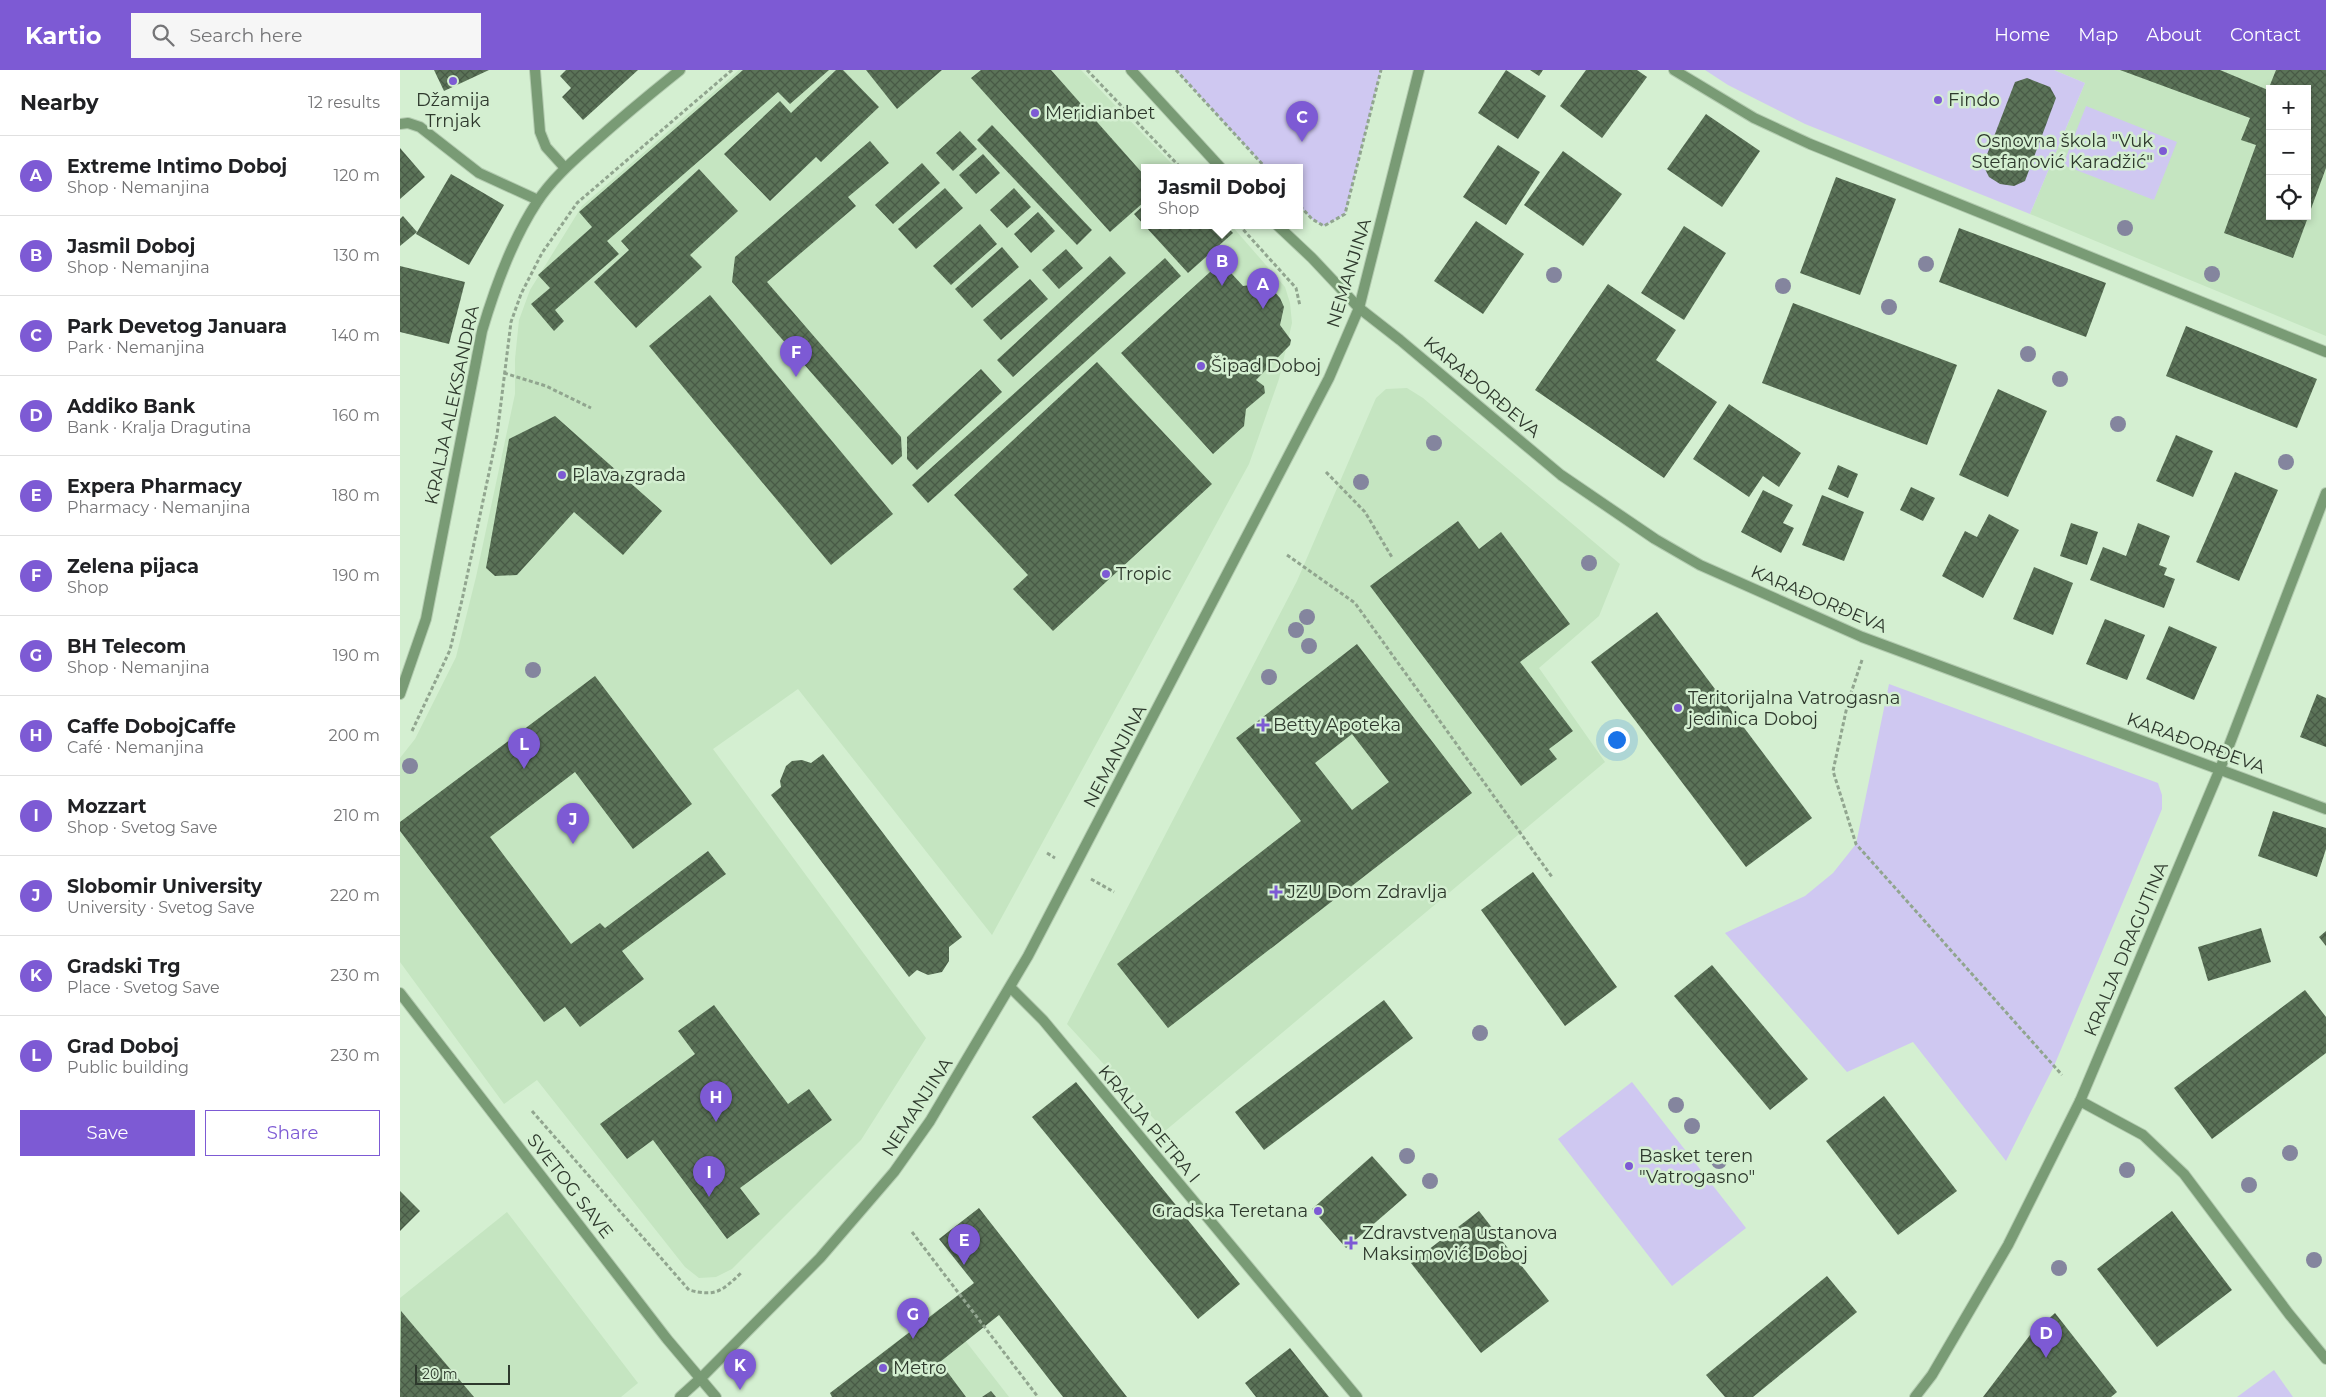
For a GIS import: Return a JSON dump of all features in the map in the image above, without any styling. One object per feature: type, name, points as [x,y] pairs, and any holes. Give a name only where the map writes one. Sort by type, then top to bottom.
[{"type":"street","points":[[535,70],[540,132],[546,147],[565,168]]},
{"type":"street","name":"KRALJA ALEKSANDRA","points":[[400,694],[426,619],[482,331],[502,272],[526,220],[538,200],[565,168],[630,110],[680,70]]},
{"type":"street","points":[[1130,70],[1217,164]]},
{"type":"street","name":"NEMANJINA","points":[[680,1397],[820,1258],[894,1172],[930,1121],[1011,988],[1140,744],[1329,378],[1359,308],[1419,70]]},
{"type":"street","points":[[1674,70],[1754,118],[1817,147],[2326,352]]},
{"type":"street","points":[[400,124],[408,123],[420,127],[479,173],[538,200]]},
{"type":"street","name":"KARAĐORĐEVA","points":[[1281,229],[1312,258],[1359,308],[1561,474],[1655,539],[1700,565],[1862,637],[2326,809]]},
{"type":"street","name":"KRALJA DRAGUTINA","points":[[1915,1397],[1932,1375],[2008,1245],[2080,1102],[2220,769],[2326,493]]},
{"type":"street","name":"KRALJA PETRA I","points":[[1011,988],[1043,1020],[1357,1397]]},
{"type":"street","name":"SVETOG SAVE","points":[[400,993],[662,1332],[716,1397]]},
{"type":"street","points":[[2080,1102],[2143,1135],[2184,1174],[2289,1314],[2326,1359]]},
{"type":"path","points":[[412,731],[452,642],[495,444],[511,322],[521,294],[542,253],[577,204],[732,70]]},
{"type":"path","points":[[1087,70],[1177,164]]},
{"type":"path","points":[[1176,70],[1262,164]]},
{"type":"path","points":[[1303,209],[1312,219],[1324,226],[1344,214],[1381,70]]},
{"type":"path","points":[[1243,229],[1296,288],[1300,306]]},
{"type":"path","points":[[504,373],[546,386],[591,408]]},
{"type":"path","points":[[1326,472],[1365,512],[1393,559]]},
{"type":"path","points":[[1287,555],[1355,603],[1552,877]]},
{"type":"path","points":[[1862,660],[1848,702],[1833,771],[1856,844],[2062,1075]]},
{"type":"path","points":[[532,1111],[689,1290],[706,1294],[722,1291],[742,1273]]},
{"type":"path","points":[[912,1232],[1038,1397]]},
{"type":"shaded area","points":[[739,70],[1081,70],[1172,164],[1141,164],[1141,229],[1234,229],[1285,287],[1290,303],[1292,323],[1279,379],[1249,464],[992,935],[798,689],[713,749],[926,1038],[861,1140],[732,1269],[716,1277],[699,1278],[685,1267],[537,1080],[504,1104],[400,962],[400,758],[415,739],[456,657],[476,577],[515,394],[515,359],[519,320],[530,290],[582,206]]},
{"type":"shaded area","points":[[1176,70],[1381,70],[1345,214],[1324,226],[1312,219],[1303,209],[1303,164],[1262,164]]},
{"type":"shaded area","points":[[1705,70],[2054,70],[2085,83],[2030,214],[1805,124],[1728,85]]},
{"type":"shaded area","name":"Osnovna škola \"Vuk Stefanović Karadžić\"","points":[[2054,70],[2326,70],[2326,336],[2030,214],[2085,83]]},
{"type":"shaded area","points":[[2086,106],[2177,142],[2154,200],[2063,165]]},
{"type":"shaded area","points":[[1407,388],[1423,398],[1620,564],[1599,616],[1539,668],[1605,762],[1165,1131],[1067,1024],[1297,581],[1376,398],[1386,389]]},
{"type":"shaded area","points":[[1889,684],[2158,783],[2162,795],[2162,809],[2054,1066],[2006,1161],[1913,1042],[1847,1072],[1725,933],[1805,896],[1833,873],[1856,844]]},
{"type":"shaded area","points":[[1632,1082],[1746,1228],[1672,1286],[1558,1139]]},
{"type":"shaded area","points":[[507,1212],[638,1383],[621,1397],[400,1397],[400,1298]]},
{"type":"shaded area","points":[[940,1308],[1009,1397],[832,1397],[830,1393]]},
{"type":"shaded area","points":[[2274,1370],[2293,1397],[2237,1397]]},
{"type":"building","name":"Džamija Trnjak","points":[[434,70],[489,70],[444,91]]},
{"type":"building","points":[[566,70],[638,70],[583,120],[562,97],[571,88],[560,76]]},
{"type":"building","points":[[743,70],[829,70],[790,104],[778,92],[607,241],[619,254],[555,310],[564,321],[554,331],[531,304],[550,288],[538,275],[592,227],[579,212]]},
{"type":"building","points":[[836,70],[843,70],[879,107],[821,162],[816,157],[770,201],[724,154],[780,101],[791,113]]},
{"type":"building","points":[[866,70],[942,70],[897,109]]},
{"type":"building","points":[[981,70],[1051,70],[1141,172],[1141,205],[1110,232],[971,78]]},
{"type":"building","points":[[1506,70],[1546,96],[1518,139],[1478,113]]},
{"type":"building","points":[[1530,70],[1543,70],[1539,76]]},
{"type":"building","points":[[1586,70],[1637,70],[1647,77],[1602,138],[1560,106]]},
{"type":"building","points":[[2120,70],[2220,70],[2266,89],[2266,220],[2307,220],[2293,258],[2224,233],[2256,145],[2241,140],[2250,118]]},
{"type":"building","points":[[2276,70],[2326,70],[2326,168],[2311,209],[2311,85],[2270,85]]},
{"type":"building","points":[[2027,78],[2050,87],[2056,98],[2025,181],[2014,186],[2000,184],[1989,177],[1983,165],[2015,82]]},
{"type":"building","points":[[1706,114],[1760,151],[1722,207],[1667,169]]},
{"type":"building","points":[[992,125],[1092,230],[1077,245],[977,140]]},
{"type":"building","points":[[960,131],[977,149],[953,171],[936,153]]},
{"type":"building","points":[[870,141],[889,163],[848,197],[856,206],[767,282],[901,437],[902,456],[892,465],[732,282],[735,257]]},
{"type":"building","points":[[1498,145],[1540,172],[1506,225],[1463,197]]},
{"type":"building","points":[[400,148],[425,177],[400,199]]},
{"type":"building","points":[[1563,151],[1622,194],[1583,246],[1524,205]]},
{"type":"building","points":[[983,154],[1000,173],[976,194],[959,175]]},
{"type":"building","points":[[922,163],[940,183],[893,224],[875,205]]},
{"type":"building","points":[[699,169],[738,211],[690,255],[702,267],[636,328],[594,282],[629,250],[621,241]]},
{"type":"building","points":[[451,174],[504,205],[469,265],[416,234]]},
{"type":"building","points":[[1836,177],[1896,199],[1860,295],[1800,273]]},
{"type":"building","points":[[945,188],[963,208],[916,249],[898,229]]},
{"type":"building","points":[[1014,188],[1031,207],[1007,228],[990,210]]},
{"type":"building","points":[[1141,208],[1141,222],[1134,214]]},
{"type":"building","points":[[1038,212],[1055,231],[1031,253],[1014,234]]},
{"type":"building","points":[[403,216],[417,232],[400,246],[400,219]]},
{"type":"building","points":[[1476,221],[1524,254],[1483,314],[1434,281]]},
{"type":"building","points":[[980,224],[997,244],[951,285],[933,266]]},
{"type":"building","points":[[1684,226],[1726,253],[1684,320],[1641,293]]},
{"type":"building","points":[[1959,228],[2106,283],[2086,337],[1939,282]]},
{"type":"building","points":[[1148,229],[1229,229],[1233,233],[1188,273]]},
{"type":"building","points":[[1002,247],[1019,267],[972,308],[955,289]]},
{"type":"building","points":[[1066,249],[1083,268],[1059,289],[1042,270]]},
{"type":"building","points":[[1110,256],[1126,273],[1013,377],[997,360]]},
{"type":"building","points":[[1165,258],[1181,276],[928,503],[912,485]]},
{"type":"building","name":"Šipad Doboj","points":[[1221,262],[1243,286],[1258,284],[1273,290],[1280,298],[1284,307],[1280,325],[1291,340],[1290,345],[1256,380],[1264,386],[1265,393],[1246,409],[1244,426],[1213,454],[1121,353]]},
{"type":"building","points":[[400,266],[465,282],[449,344],[400,332]]},
{"type":"building","points":[[1030,279],[1048,299],[1001,340],[983,320]]},
{"type":"building","points":[[1608,284],[1676,330],[1656,360],[1717,402],[1664,478],[1535,390]]},
{"type":"building","points":[[710,295],[893,514],[831,565],[649,346]]},
{"type":"building","points":[[1793,303],[1957,365],[1927,445],[1762,383]]},
{"type":"building","points":[[2186,326],[2317,379],[2297,428],[2166,376]]},
{"type":"building","points":[[1097,362],[1212,484],[1053,631],[1013,589],[1028,575],[954,495]]},
{"type":"building","points":[[981,369],[1002,392],[917,470],[907,459],[907,437]]},
{"type":"building","points":[[1998,389],[2047,411],[2008,497],[1959,475]]},
{"type":"building","points":[[1729,404],[1801,453],[1779,487],[1763,476],[1749,497],[1693,459]]},
{"type":"building","name":"Plava zgrada","points":[[555,416],[662,511],[623,555],[574,512],[517,575],[495,576],[486,568],[509,439]]},
{"type":"building","points":[[2176,435],[2213,451],[2193,497],[2156,481]]},
{"type":"building","points":[[1838,465],[1858,474],[1848,498],[1828,489]]},
{"type":"building","points":[[2235,472],[2278,490],[2239,581],[2196,562]]},
{"type":"building","points":[[1911,487],[1935,498],[1923,521],[1900,510]]},
{"type":"building","points":[[1763,490],[1793,505],[1783,523],[1794,528],[1781,553],[1741,532]]},
{"type":"building","points":[[1822,495],[1864,512],[1844,561],[1802,545]]},
{"type":"building","points":[[1989,514],[2019,530],[1983,598],[1942,576],[1965,531],[1977,537]]},
{"type":"building","points":[[1458,521],[1479,549],[1501,532],[1570,624],[1520,662],[1573,731],[1549,749],[1557,759],[1521,786],[1370,586]]},
{"type":"building","points":[[2071,523],[2098,532],[2087,565],[2060,556]]},
{"type":"building","points":[[2138,523],[2170,536],[2159,565],[2167,568],[2164,575],[2175,579],[2164,608],[2090,580],[2103,547],[2126,556]]},
{"type":"building","points":[[2034,567],[2073,583],[2053,635],[2013,619]]},
{"type":"building","name":"Teritorijalna Vatrogasna jedinica Doboj","points":[[1657,612],[1812,818],[1746,867],[1591,662]]},
{"type":"building","points":[[2105,619],[2145,635],[2127,680],[2086,664]]},
{"type":"building","points":[[2169,626],[2217,647],[2194,700],[2146,679]]},
{"type":"building","name":"JZU Dom Zdravlja","points":[[1357,644],[1472,793],[1168,1028],[1117,964],[1301,821],[1236,738]],"holes":[[[1352,734],[1389,782],[1352,810],[1315,763]]]},
{"type":"building","points":[[595,676],[692,804],[633,849],[575,772],[490,837],[571,944],[600,923],[605,928],[708,851],[726,874],[622,951],[644,979],[580,1027],[565,1007],[544,1022],[400,831],[400,822]]},
{"type":"building","points":[[2317,694],[2326,698],[2326,747],[2300,737]]},
{"type":"building","points":[[823,754],[962,937],[949,947],[949,961],[942,972],[928,975],[917,970],[909,977],[771,795],[781,787],[780,781],[786,766],[792,761],[802,760],[811,763]]},
{"type":"building","points":[[2273,811],[2326,828],[2326,849],[2317,877],[2258,856]]},
{"type":"building","points":[[1533,872],[1617,987],[1565,1026],[1481,910]]},
{"type":"building","points":[[2261,928],[2271,962],[2208,981],[2198,947]]},
{"type":"building","points":[[2326,931],[2326,946],[2319,937]]},
{"type":"building","points":[[1712,965],[1808,1079],[1770,1110],[1674,996]]},
{"type":"building","points":[[2305,990],[2326,1017],[2326,1053],[2212,1139],[2174,1088]]},
{"type":"building","points":[[1384,1000],[1413,1038],[1264,1150],[1235,1112]]},
{"type":"building","points":[[714,1005],[788,1104],[809,1089],[832,1120],[740,1188],[760,1214],[727,1239],[653,1140],[627,1159],[600,1124],[695,1054],[678,1031]]},
{"type":"building","points":[[1076,1082],[1240,1284],[1198,1319],[1032,1117]]},
{"type":"building","points":[[1884,1096],[1957,1191],[1898,1235],[1826,1141]]},
{"type":"building","points":[[1372,1156],[1407,1195],[1346,1248],[1312,1209]]},
{"type":"building","points":[[400,1191],[420,1211],[400,1231]]},
{"type":"building","points":[[979,1208],[1127,1397],[1063,1397],[999,1315],[940,1362],[966,1397],[832,1397],[830,1393],[974,1283],[939,1239]]},
{"type":"building","points":[[1479,1211],[1549,1301],[1481,1353],[1411,1263]]},
{"type":"building","points":[[2172,1211],[2232,1290],[2157,1347],[2097,1269]]},
{"type":"building","points":[[1827,1276],[1857,1312],[1753,1397],[1725,1397],[1706,1375]]},
{"type":"building","points":[[401,1311],[474,1397],[400,1397]]},
{"type":"building","points":[[2055,1313],[2117,1392],[2111,1397],[1983,1397],[2030,1335]]},
{"type":"building","points":[[1290,1348],[1329,1397],[1256,1397],[1245,1383]]},
{"type":"building","points":[[991,1391],[996,1397],[982,1397]]},
{"type":"place","name":"Džamija Trnjak","points":[[453,81]]},
{"type":"place","name":"Findo","points":[[1938,100]]},
{"type":"place","name":"Meridianbet","points":[[1035,113]]},
{"type":"place","name":"Park Devetog Januara","points":[[1302,142]]},
{"type":"place","name":"Osnovna škola \"Vuk Stefanović Karadžić\"","points":[[2163,151]]},
{"type":"place","name":"Jasmil Doboj","points":[[1222,286]]},
{"type":"place","name":"Extreme Intimo Doboj","points":[[1263,309]]},
{"type":"place","name":"Šipad Doboj","points":[[1201,366]]},
{"type":"place","name":"Zelena pijaca","points":[[796,377]]},
{"type":"place","name":"Plava zgrada","points":[[562,475]]},
{"type":"place","name":"Tropic","points":[[1106,574]]},
{"type":"place","name":"Teritorijalna Vatrogasna jedinica Doboj","points":[[1678,708]]},
{"type":"place","name":"Betty Apoteka","points":[[1263,725]]},
{"type":"place","name":"Grad Doboj","points":[[524,769]]},
{"type":"place","name":"Slobomir University","points":[[573,844]]},
{"type":"place","name":"JZU Dom Zdravlja","points":[[1276,892]]},
{"type":"place","name":"Caffe DobojCaffe","points":[[716,1122]]},
{"type":"place","name":"Basket teren \"Vatrogasno\"","points":[[1629,1166]]},
{"type":"place","name":"Mozzart","points":[[709,1197]]},
{"type":"place","name":"Gradska Teretana","points":[[1318,1211]]},
{"type":"place","name":"Zdravstvena ustanova Maksimović Doboj","points":[[1351,1243]]},
{"type":"place","name":"Expera Pharmacy","points":[[964,1265]]},
{"type":"place","name":"BH Telecom","points":[[913,1339]]},
{"type":"place","name":"Addiko Bank","points":[[2046,1358]]},
{"type":"place","name":"Metro","points":[[883,1368]]},
{"type":"place","name":"Gradski Trg","points":[[740,1390]]}]
